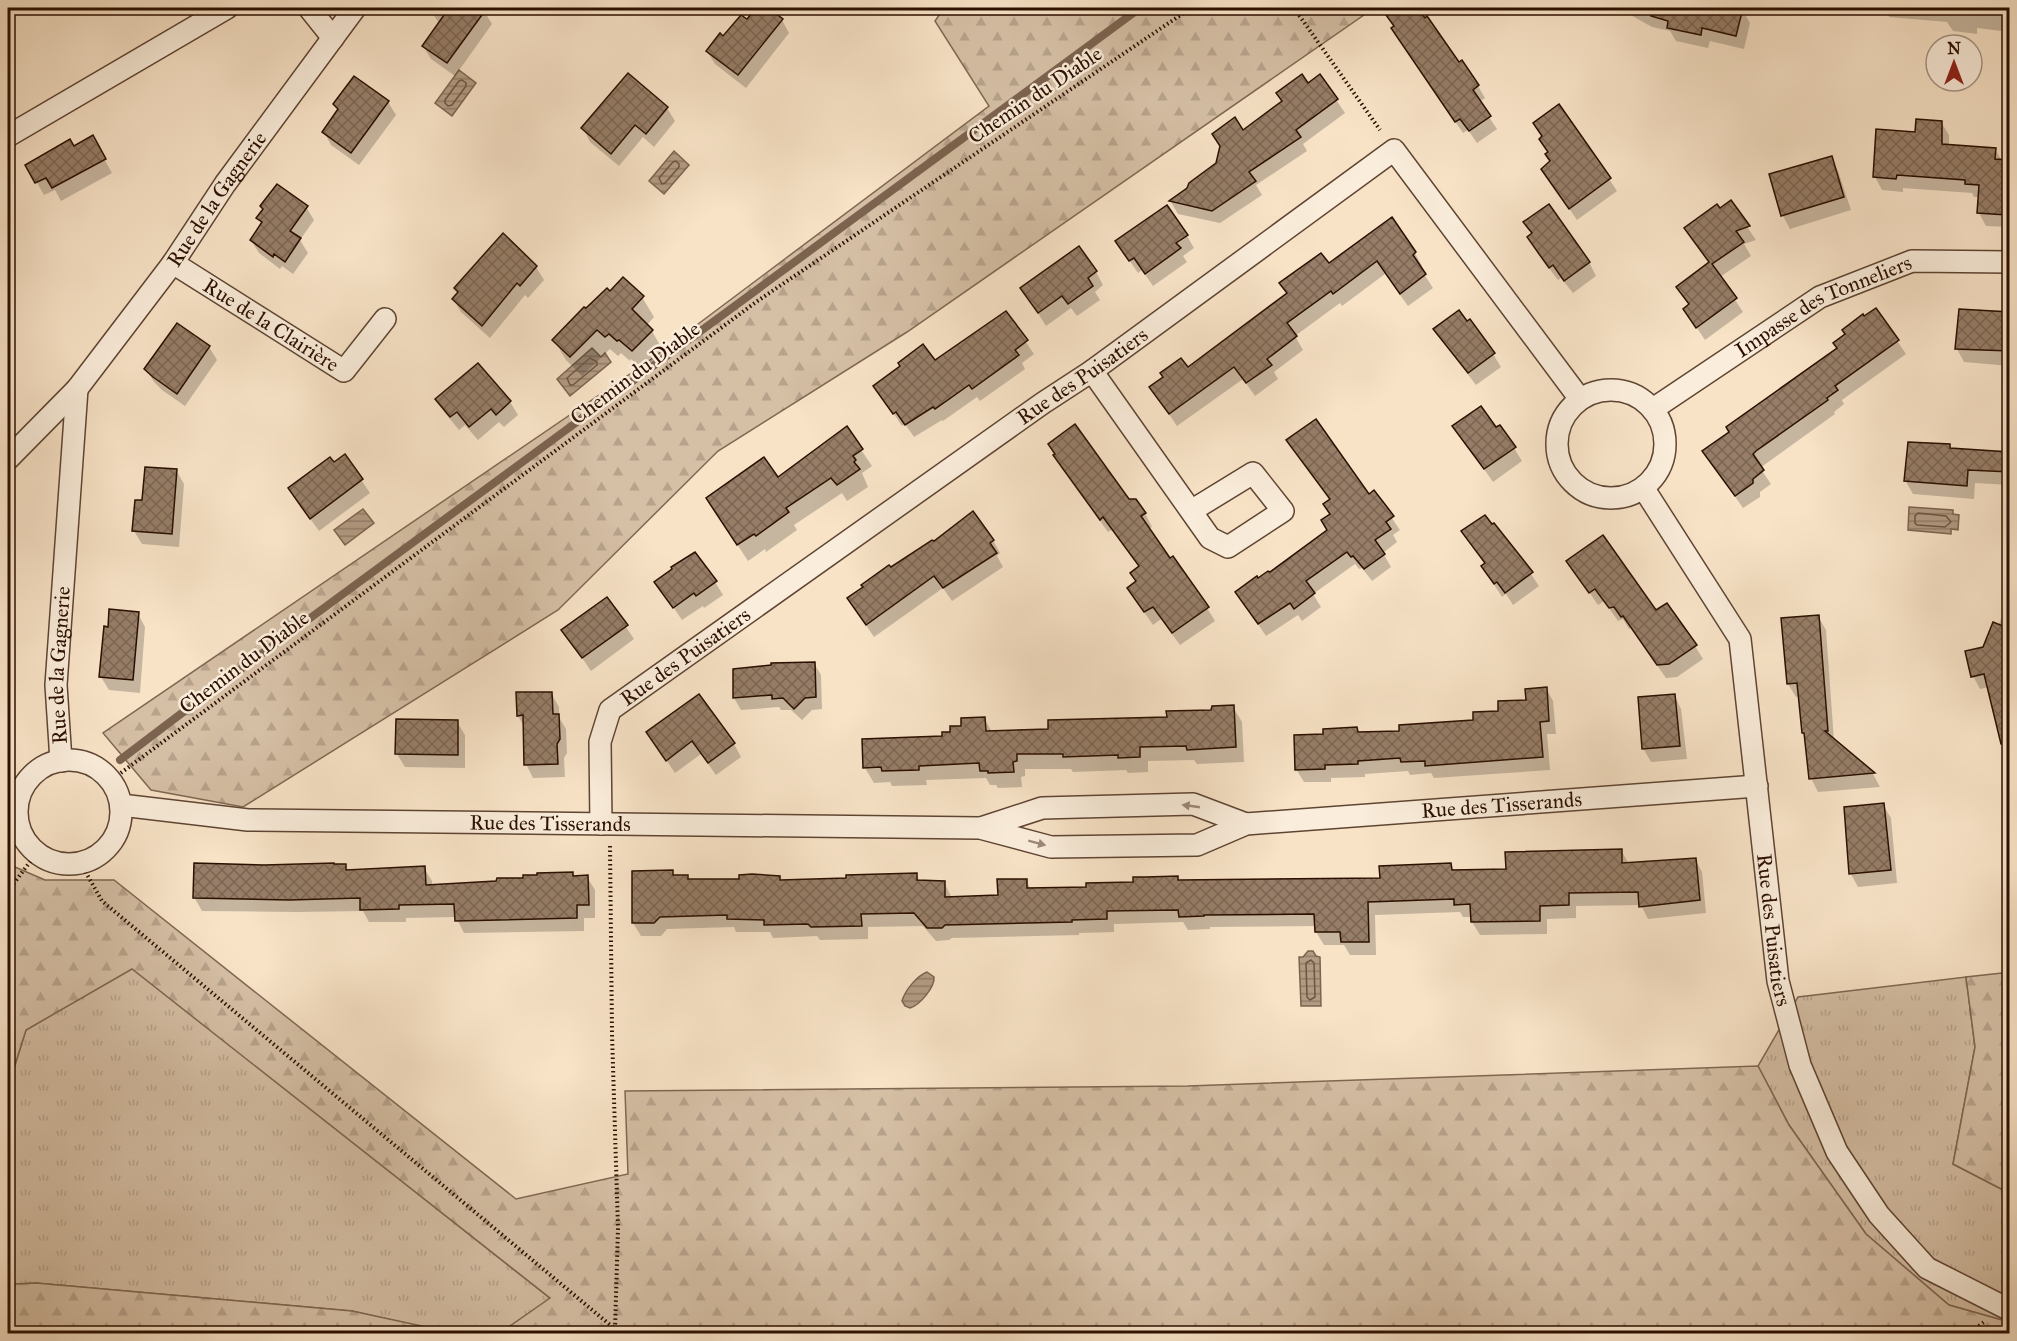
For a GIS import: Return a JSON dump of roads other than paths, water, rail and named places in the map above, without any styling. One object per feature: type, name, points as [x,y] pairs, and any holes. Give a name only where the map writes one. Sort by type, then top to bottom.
[{"type":"street","points":[[8,136],[227,8]]},
{"type":"street","points":[[309,8],[333,38]]},
{"type":"street","name":"Rue de la Gagnerie","points":[[8,459],[77,389],[173,262],[225,184],[355,8]]},
{"type":"street","name":"Rue des Puisatiers","points":[[605,824],[600,742],[609,710],[1092,370],[1394,150],[1580,399]]},
{"type":"street","name":"Impasse des Tonneliers","points":[[1653,409],[1820,297],[1912,261],[2010,262]]},
{"type":"street","name":"Rue de la Clairière","points":[[173,262],[344,371],[385,319]]},
{"type":"street","points":[[1092,370],[1191,511]]},
{"type":"street","name":"Rue de la Gagnerie","points":[[61,761],[56,685],[77,389]]},
{"type":"street","points":[[1618,391],[1641,398],[1653,409],[1662,425],[1666,442],[1664,460],[1656,476],[1644,489],[1628,496],[1611,499],[1594,496],[1578,489],[1566,476],[1558,461],[1556,443],[1559,427],[1567,411],[1580,399],[1594,392],[1618,391]]},
{"type":"street","name":"Rue des Puisatiers","points":[[1644,489],[1740,639],[1778,981],[1800,1065],[1838,1152],[1879,1215],[1927,1268],[2010,1310]]},
{"type":"street","points":[[71,760],[90,764],[105,774],[116,788],[121,805],[121,820],[108,848],[95,858],[81,864],[65,865],[50,862],[36,854],[24,841],[12,807],[36,771],[47,764],[61,761],[71,760]]},
{"type":"street","name":"Rue des Tisserands","points":[[121,805],[248,820],[980,828],[1051,847],[1197,845],[1246,824],[1757,786]]},
{"type":"street","name":"Rue des Tisserands","points":[[980,828],[1042,808],[1193,804],[1246,824]]},
{"type":"water","points":[[459,70],[476,83],[452,116],[435,103]]},
{"type":"water","points":[[674,151],[689,165],[664,194],[649,181]]},
{"type":"water","points":[[592,348],[601,357],[605,353],[611,362],[570,396],[557,379]]},
{"type":"water","points":[[1909,507],[1953,510],[1953,514],[1959,515],[1958,530],[1951,529],[1951,534],[1908,530]]},
{"type":"water","points":[[363,509],[374,523],[345,545],[334,530]]},
{"type":"water","points":[[1308,951],[1313,951],[1316,956],[1320,957],[1321,1006],[1301,1006],[1299,957],[1303,957]]},
{"type":"water","points":[[927,972],[934,977],[929,990],[914,1006],[910,1008],[905,1006],[902,1001],[906,992],[915,980]]},
{"type":"waterway","points":[[120,760],[1140,8]]}]
